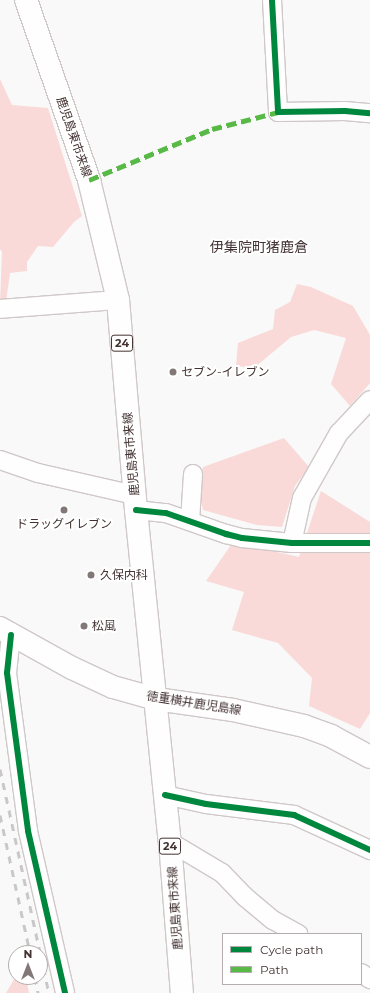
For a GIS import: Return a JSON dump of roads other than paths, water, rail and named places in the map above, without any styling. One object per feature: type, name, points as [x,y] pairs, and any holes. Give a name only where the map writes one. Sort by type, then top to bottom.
[{"type":"main road","name":"鹿児島東市来線","points":[[26,0],[89,180],[118,300],[135,502],[170,842],[182,993]]},
{"type":"main road","name":"徳重横井鹿児島線","points":[[6,632],[72,668],[113,687],[156,699],[233,710],[288,721],[331,736],[370,757]]},
{"type":"street","points":[[272,0],[278,112],[370,112]]},
{"type":"street","points":[[0,309],[118,300]]},
{"type":"street","points":[[292,543],[302,498],[339,433],[370,400]]},
{"type":"street","points":[[0,460],[135,502],[226,534],[242,538],[292,543],[370,543]]},
{"type":"street","points":[[190,521],[193,474]]},
{"type":"street","points":[[6,632],[7,673],[28,832],[66,993]]},
{"type":"street","points":[[165,795],[206,804],[294,815],[370,850]]},
{"type":"street","points":[[170,842],[222,873],[244,896],[273,920],[296,933]]},
{"type":"railway","points":[[0,769],[38,945]]},
{"type":"railway","points":[[0,815],[28,945]]},
{"type":"railway","points":[[36,985],[38,993]]},
{"type":"railway","points":[[47,985],[49,993]]},
{"type":"place","name":"セブン-イレブン","points":[[173,372]]},
{"type":"place","name":"ドラッグイレブン","points":[[64,510]]},
{"type":"place","name":"久保内科","points":[[91,575]]},
{"type":"place","name":"松風","points":[[84,626]]},
{"type":"district","name":"伊集院町猪鹿倉","points":[[259,247]]}]
